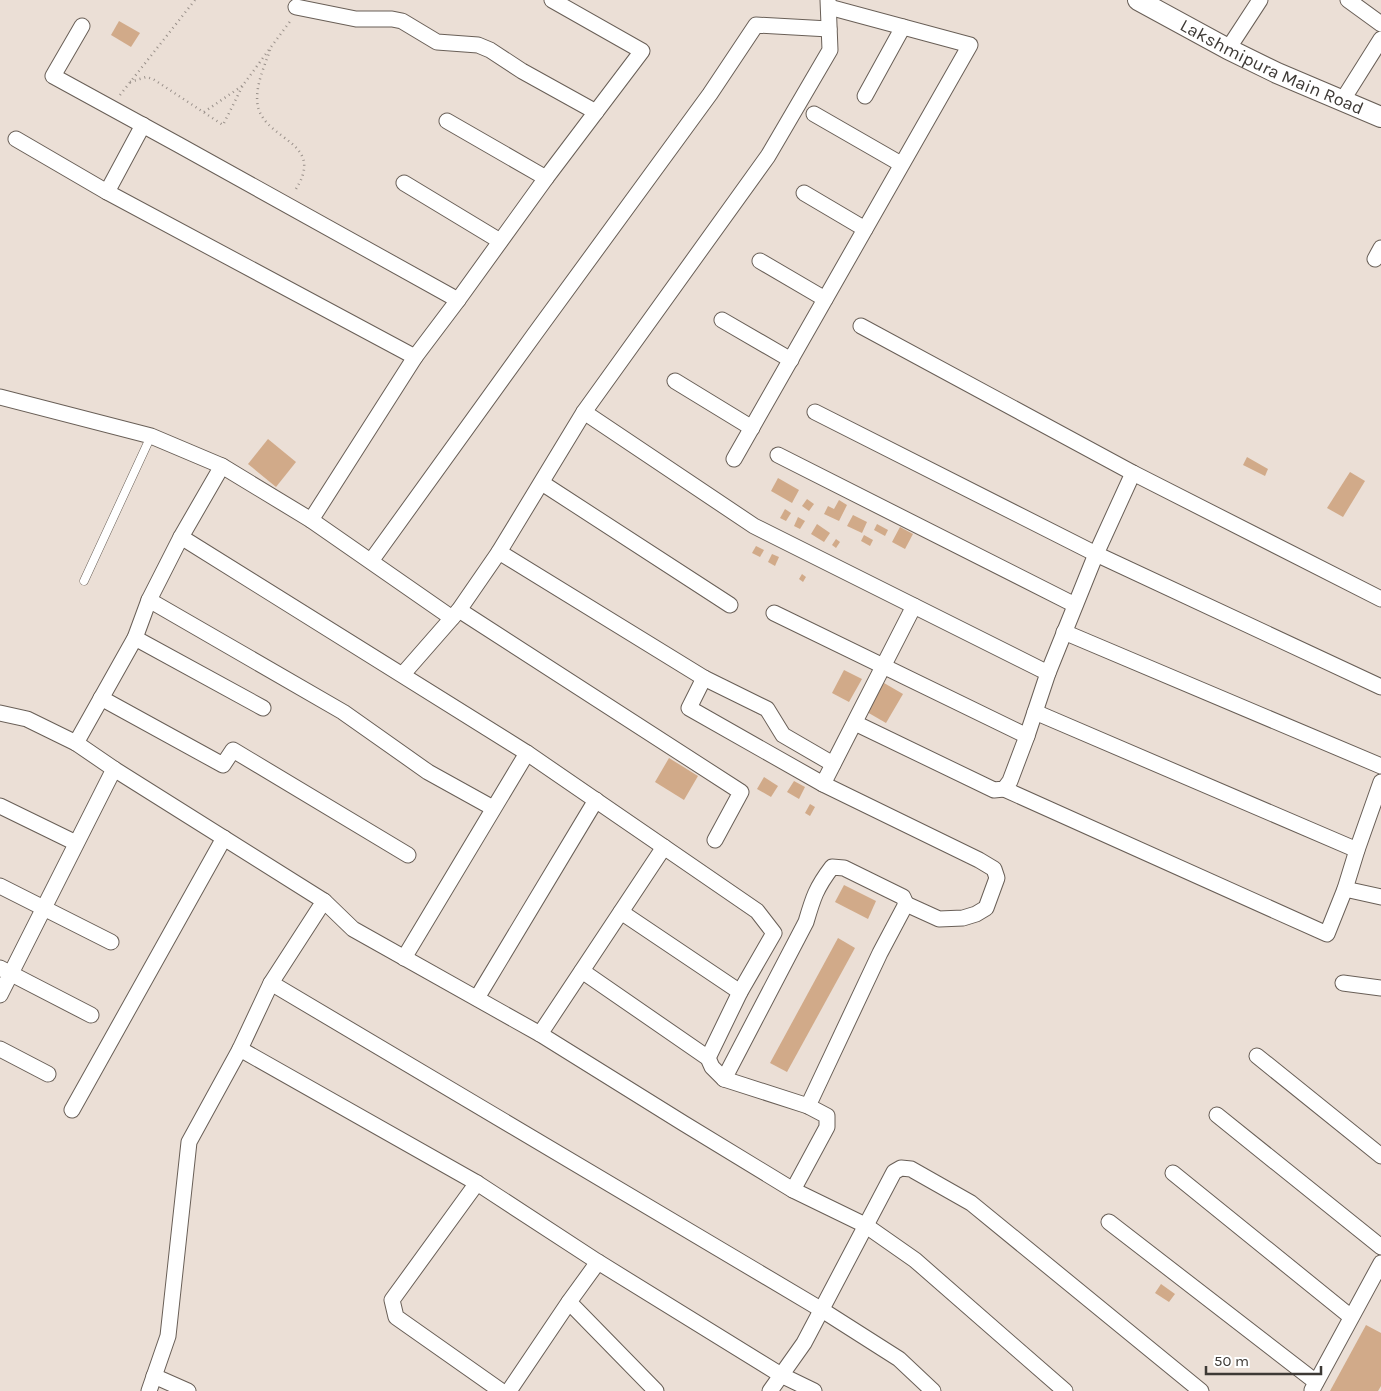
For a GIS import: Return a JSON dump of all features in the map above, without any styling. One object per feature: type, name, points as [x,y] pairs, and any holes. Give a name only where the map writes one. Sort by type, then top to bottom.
[{"type":"main road","name":"Lakshmipura Main Road","points":[[1138,0],[1278,73],[1381,117]]},
{"type":"street","points":[[311,520],[415,356],[642,51],[552,0]]},
{"type":"street","points":[[1228,48],[1260,0]]},
{"type":"street","points":[[1348,0],[1381,24]]},
{"type":"street","points":[[403,674],[456,614],[499,552],[584,412],[768,156],[830,50],[829,4],[903,27],[970,44],[734,459]]},
{"type":"street","points":[[296,7],[356,19],[392,19],[402,21],[437,42],[478,45],[490,50],[522,71],[596,112]]},
{"type":"street","points":[[372,561],[710,94],[756,25],[829,28]]},
{"type":"street","points":[[82,26],[53,76],[458,300]]},
{"type":"street","points":[[865,96],[903,27]]},
{"type":"street","points":[[1342,100],[1381,39]]},
{"type":"street","points":[[814,114],[901,164]]},
{"type":"street","points":[[447,121],[546,178]]},
{"type":"street","points":[[107,192],[143,126]]},
{"type":"street","points":[[16,139],[107,192],[415,356]]},
{"type":"street","points":[[404,183],[500,241]]},
{"type":"street","points":[[804,193],[865,229]]},
{"type":"street","points":[[760,260],[826,299]]},
{"type":"street","points":[[722,320],[791,360]]},
{"type":"street","points":[[861,326],[1133,473],[1381,599]]},
{"type":"street","points":[[675,381],[752,428]]},
{"type":"street","points":[[0,397],[151,436],[222,466],[311,520],[372,561],[741,792],[715,840]]},
{"type":"street","points":[[584,412],[754,526],[1048,672]]},
{"type":"street","points":[[815,412],[1096,554],[1381,687]]},
{"type":"street","points":[[778,455],[1075,605]]},
{"type":"street","points":[[76,743],[135,638],[149,600],[181,537],[222,466]]},
{"type":"street","points":[[1004,789],[1010,781],[1048,672],[1075,605],[1133,473]]},
{"type":"street","points":[[542,483],[730,605]]},
{"type":"street","points":[[181,537],[527,753],[757,912],[774,933],[740,992],[708,1058]]},
{"type":"street","points":[[499,552],[704,678],[766,709],[783,735],[833,764]]},
{"type":"street","points":[[149,600],[343,712],[428,772],[494,808]]},
{"type":"street","points":[[823,784],[914,606]]},
{"type":"street","points":[[774,613],[1027,736]]},
{"type":"street","points":[[1064,632],[1381,766]]},
{"type":"street","points":[[135,638],[263,708]]},
{"type":"street","points":[[704,678],[689,708],[823,784],[979,860],[994,869],[997,878],[986,908],[976,914],[963,918],[939,919],[906,904],[903,897],[844,868],[832,867],[820,883],[812,900],[806,922],[724,1079]]},
{"type":"street","points":[[102,698],[224,765],[233,750],[408,855]]},
{"type":"street","points":[[1035,712],[1357,850]]},
{"type":"street","points":[[0,713],[27,720],[76,743],[114,769],[324,901],[353,929],[540,1034],[793,1190],[865,1225],[915,1260],[1065,1391]]},
{"type":"street","points":[[855,723],[994,790],[1004,789],[1327,934],[1345,889],[1381,782]]},
{"type":"street","points":[[404,958],[527,753]]},
{"type":"street","points":[[0,995],[5,971],[44,908],[114,769]]},
{"type":"street","points":[[477,998],[596,800]]},
{"type":"street","points":[[0,806],[76,843]]},
{"type":"street","points":[[72,1110],[224,838]]},
{"type":"street","points":[[540,1034],[664,847]]},
{"type":"street","points":[[0,886],[111,942]]},
{"type":"street","points":[[1345,889],[1381,897]]},
{"type":"street","points":[[149,1391],[168,1336],[188,1142],[240,1049],[271,983],[324,901]]},
{"type":"street","points":[[808,1106],[880,953],[906,904]]},
{"type":"street","points":[[621,912],[740,992]]},
{"type":"street","points":[[5,971],[91,1015]]},
{"type":"street","points":[[582,971],[708,1058],[712,1067],[724,1079],[808,1106],[827,1116],[827,1127],[793,1190]]},
{"type":"street","points":[[271,983],[822,1310],[899,1359],[933,1391]]},
{"type":"street","points":[[1343,983],[1381,988]]},
{"type":"street","points":[[0,1049],[48,1074]]},
{"type":"street","points":[[240,1049],[477,1184],[598,1262],[781,1375],[814,1391]]},
{"type":"street","points":[[1257,1056],[1381,1156]]},
{"type":"street","points":[[1217,1115],[1381,1247]]},
{"type":"street","points":[[770,1391],[804,1343],[894,1172],[901,1168],[910,1169],[970,1203],[1201,1391]]},
{"type":"street","points":[[1172,1173],[1351,1317]]},
{"type":"street","points":[[477,1184],[392,1300],[396,1317],[501,1391]]},
{"type":"street","points":[[1109,1222],[1314,1387],[1381,1263]]},
{"type":"street","points":[[509,1391],[598,1262]]},
{"type":"street","points":[[569,1302],[656,1391]]},
{"type":"street","points":[[154,1376],[188,1391]]},
{"type":"lane","points":[[84,581],[151,436]]},
{"type":"path","points":[[110,108],[195,0]]},
{"type":"path","points":[[130,82],[146,77],[153,78],[223,125],[243,85],[290,22],[296,7]]},
{"type":"path","points":[[272,46],[260,78],[257,92],[258,106],[262,117],[298,150],[305,166],[300,184],[286,204]]},
{"type":"path","points":[[204,112],[243,85]]},
{"type":"building","points":[[119,21],[140,33],[131,47],[111,35]]},
{"type":"building","points":[[268,439],[296,462],[276,487],[248,464]]},
{"type":"building","points":[[1247,457],[1268,469],[1265,476],[1243,465]]},
{"type":"building","points":[[1350,472],[1365,481],[1343,517],[1327,508]]},
{"type":"building","points":[[778,478],[799,490],[792,503],[771,491]]},
{"type":"building","points":[[807,499],[814,504],[809,511],[802,506]]},
{"type":"building","points":[[839,500],[847,505],[839,521],[824,514],[828,506],[834,509]]},
{"type":"building","points":[[785,509],[791,513],[786,521],[780,518]]},
{"type":"building","points":[[853,515],[867,522],[862,533],[847,526]]},
{"type":"building","points":[[798,517],[805,521],[800,529],[794,526]]},
{"type":"building","points":[[817,524],[830,533],[824,542],[811,534]]},
{"type":"building","points":[[877,524],[888,530],[885,536],[874,530]]},
{"type":"building","points":[[900,527],[913,534],[905,549],[892,542]]},
{"type":"building","points":[[864,535],[873,540],[870,546],[861,541]]},
{"type":"building","points":[[836,539],[840,542],[836,548],[832,545]]},
{"type":"building","points":[[756,546],[764,550],[760,557],[752,553]]},
{"type":"building","points":[[772,554],[779,557],[775,566],[768,562]]},
{"type":"building","points":[[802,574],[806,577],[803,582],[799,579]]},
{"type":"building","points":[[844,670],[862,679],[849,702],[832,693]]},
{"type":"building","points":[[884,683],[903,694],[886,723],[867,712]]},
{"type":"building","points":[[669,758],[698,776],[684,800],[655,782]]},
{"type":"building","points":[[764,777],[778,786],[771,797],[757,789]]},
{"type":"building","points":[[794,781],[805,787],[799,799],[787,792]]},
{"type":"building","points":[[810,804],[815,807],[810,816],[805,813]]},
{"type":"building","points":[[844,885],[876,901],[868,919],[835,902]]},
{"type":"building","points":[[838,938],[855,948],[787,1072],[770,1063]]},
{"type":"building","points":[[1161,1284],[1175,1294],[1169,1302],[1155,1293]]},
{"type":"building","points":[[1366,1325],[1381,1333],[1381,1386],[1378,1391],[1330,1391]]}]
